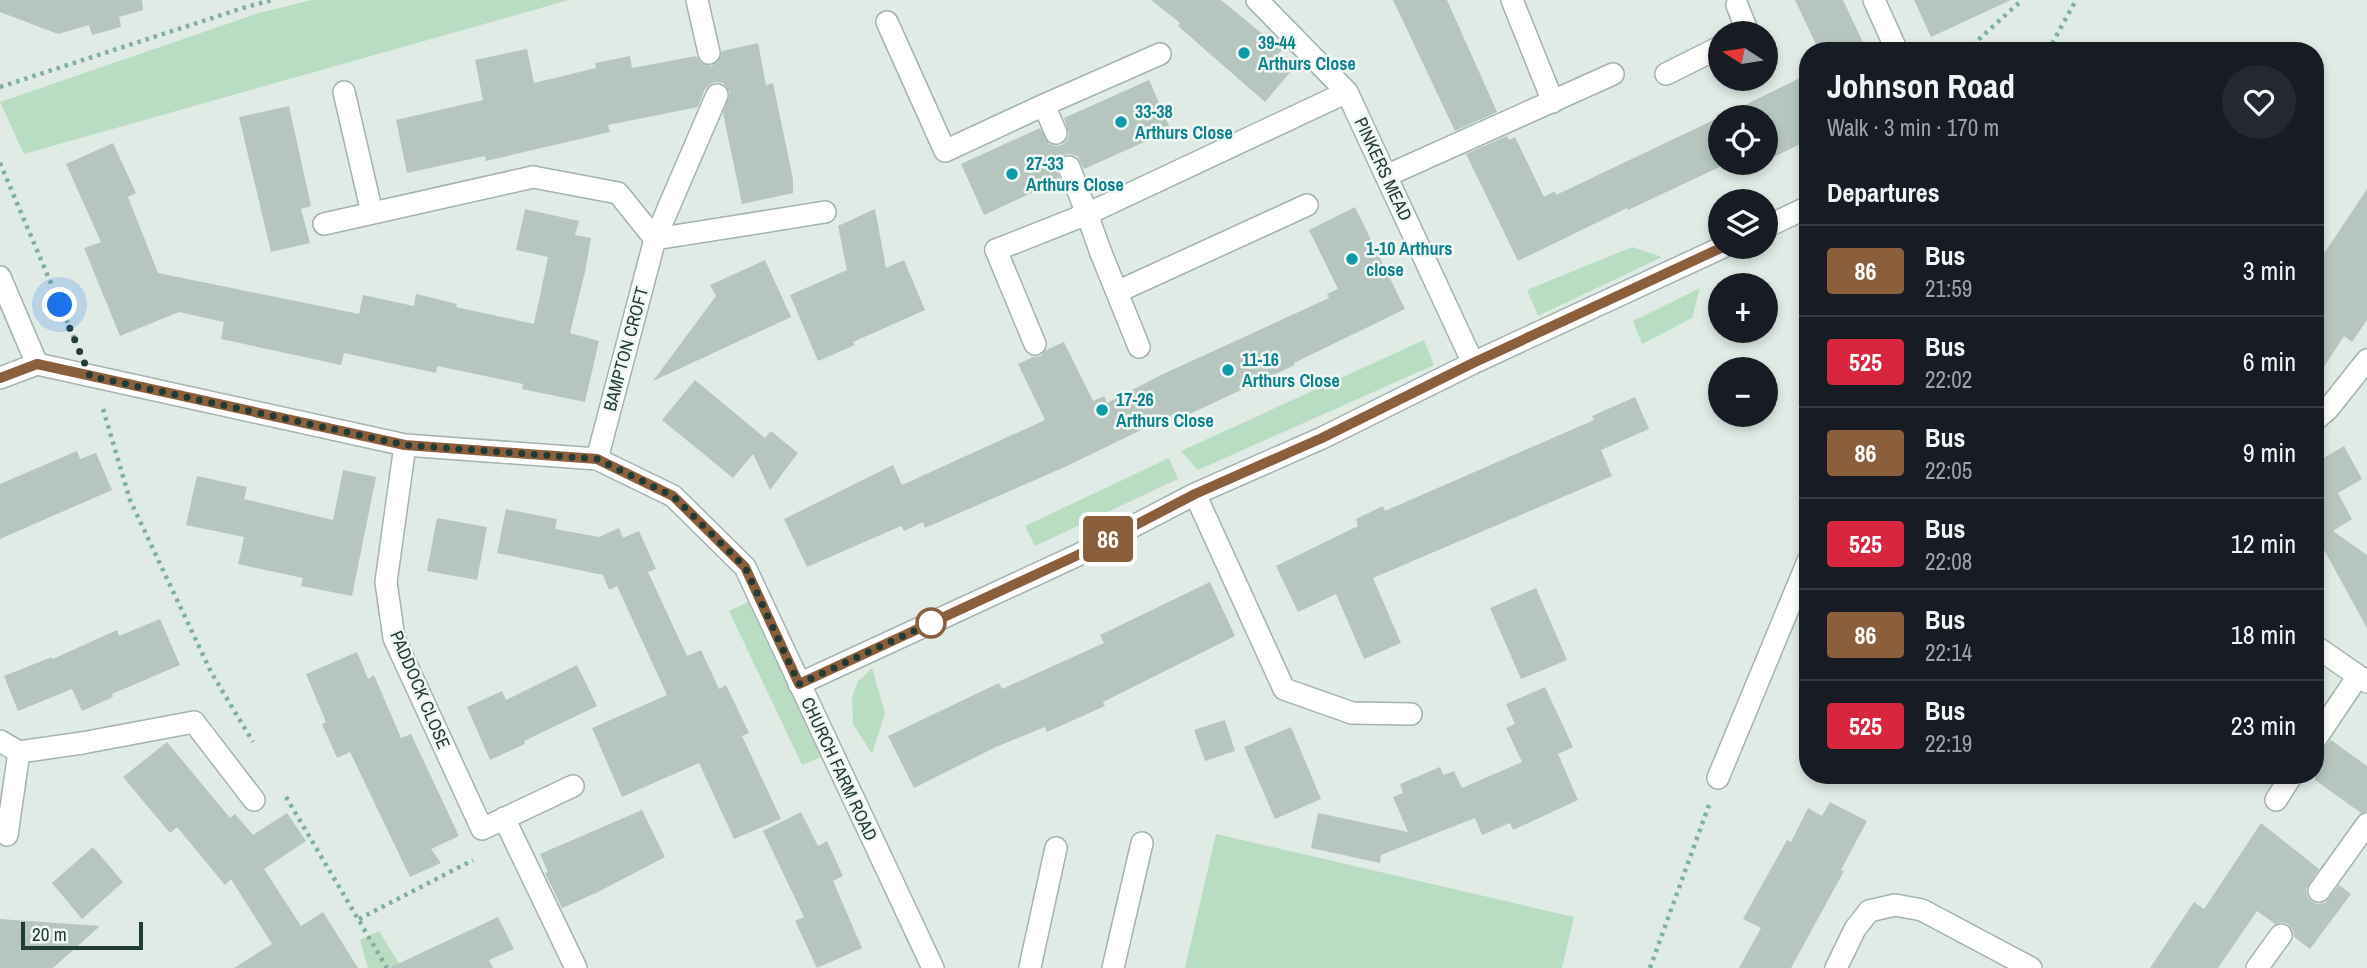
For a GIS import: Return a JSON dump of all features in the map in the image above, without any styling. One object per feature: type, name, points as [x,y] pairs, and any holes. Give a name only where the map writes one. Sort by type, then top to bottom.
[{"type":"street","points":[[697,0],[709,53]]},
{"type":"street","name":"PINKERS MEAD","points":[[1257,0],[1347,92],[1473,363]]},
{"type":"street","points":[[1512,0],[1553,102]]},
{"type":"street","points":[[1874,0],[1893,42]]},
{"type":"street","points":[[1737,5],[1743,21]]},
{"type":"street","points":[[887,22],[945,151],[1160,54]]},
{"type":"street","points":[[1667,74],[1708,53]]},
{"type":"street","points":[[1386,176],[1614,74]]},
{"type":"street","points":[[344,92],[372,213]]},
{"type":"street","points":[[1035,344],[996,250],[1087,214],[1347,92]]},
{"type":"street","name":"BAMPTON CROFT","points":[[597,459],[655,239],[718,95]]},
{"type":"street","points":[[1044,105],[1056,133]]},
{"type":"street","points":[[1069,167],[1139,347]]},
{"type":"street","points":[[324,223],[533,177],[618,193],[655,239],[825,212]]},
{"type":"street","points":[[1117,292],[1307,205]]},
{"type":"street","points":[[1778,221],[1799,211]]},
{"type":"street","points":[[799,684],[1078,555],[1195,494],[1322,438],[1473,363],[1708,254]]},
{"type":"street","points":[[0,277],[37,364],[0,378]]},
{"type":"street","points":[[2324,412],[2367,360]]},
{"type":"street","name":"CHURCH FARM ROAD","points":[[37,364],[405,445],[597,459],[673,496],[745,567],[933,968]]},
{"type":"street","name":"PADDOCK CLOSE","points":[[405,445],[386,582],[394,638],[482,829],[573,786]]},
{"type":"street","points":[[1195,494],[1284,689],[1352,713],[1410,714]]},
{"type":"street","points":[[1718,778],[1799,583]]},
{"type":"street","points":[[2324,652],[2362,679],[2324,728]]},
{"type":"street","points":[[0,741],[19,752],[194,722],[254,800]]},
{"type":"street","points":[[8,835],[19,752]]},
{"type":"street","points":[[2276,800],[2286,784]]},
{"type":"street","points":[[504,818],[576,968]]},
{"type":"street","points":[[2319,891],[2367,824]]},
{"type":"street","points":[[1113,968],[1142,843]]},
{"type":"street","points":[[1031,968],[1056,848]]},
{"type":"street","points":[[1836,968],[1855,929],[1869,911],[1895,905],[1922,910],[2031,968]]},
{"type":"street","points":[[2257,968],[2281,935]]},
{"type":"path","points":[[0,87],[273,0]]},
{"type":"path","points":[[1976,42],[2022,0]]},
{"type":"path","points":[[2053,42],[2076,0]]},
{"type":"path","points":[[0,163],[110,425],[130,499],[211,672],[254,743]]},
{"type":"path","points":[[1650,968],[1718,778]]},
{"type":"path","points":[[282,790],[387,968]]},
{"type":"path","points":[[359,919],[515,839]]},
{"type":"green space","points":[[312,0],[569,0],[24,154],[0,102],[259,13]]},
{"type":"green space","points":[[1632,247],[1662,257],[1538,316],[1527,290]]},
{"type":"green space","points":[[1700,288],[1692,318],[1642,344],[1633,321]]},
{"type":"green space","points":[[1424,340],[1434,365],[1198,470],[1181,451]]},
{"type":"green space","points":[[1169,458],[1178,479],[1035,546],[1025,526]]},
{"type":"green space","points":[[748,602],[821,757],[802,765],[729,611]]},
{"type":"green space","points":[[872,668],[885,713],[872,754],[853,724],[852,697],[858,681]]},
{"type":"green space","points":[[1216,834],[1574,917],[1562,968],[1185,968]]},
{"type":"green space","points":[[379,931],[402,968],[368,968],[360,940]]},
{"type":"building","points":[[0,0],[142,0],[143,10],[119,17],[121,27],[92,35],[89,25],[58,34],[0,12]]},
{"type":"building","name":"39-44 Arthurs Close","points":[[1151,0],[1221,0],[1282,50],[1277,55],[1293,69],[1265,102],[1178,26],[1180,23]]},
{"type":"building","points":[[1393,0],[1447,0],[1497,112],[1455,131]]},
{"type":"building","points":[[1795,0],[1843,0],[1863,42],[1815,42]]},
{"type":"building","points":[[1914,0],[2011,0],[1931,37]]},
{"type":"building","points":[[758,43],[766,85],[773,83],[793,179],[793,193],[742,204],[723,113],[730,93],[723,83],[716,82],[705,89],[698,107],[608,125],[610,132],[486,161],[485,156],[407,173],[396,120],[483,100],[475,60],[527,49],[534,83],[596,68],[595,63],[630,56],[632,68],[696,56],[700,62],[711,66],[718,62],[722,51]]},
{"type":"building","points":[[1799,78],[1799,144],[1778,155],[1778,105],[1745,105],[1778,91]]},
{"type":"building","points":[[1149,80],[1171,130],[1084,169],[1077,156],[1064,155],[1058,159],[1056,166],[1060,180],[984,215],[961,164],[1040,128],[1049,144],[1062,145],[1069,134],[1064,118]]},
{"type":"building","points":[[289,106],[311,206],[301,209],[310,243],[271,252],[239,117]]},
{"type":"building","points":[[1708,123],[1708,172],[1518,261],[1466,154],[1507,136],[1509,140],[1515,137],[1544,197],[1555,191],[1556,195]]},
{"type":"building","points":[[113,143],[136,193],[128,197],[158,273],[359,314],[363,295],[414,306],[416,294],[457,304],[456,307],[534,324],[548,257],[516,250],[525,209],[579,221],[575,235],[591,238],[570,333],[599,341],[585,402],[522,389],[523,384],[437,366],[436,373],[344,353],[341,365],[221,339],[224,322],[179,312],[120,336],[84,248],[101,242],[66,164]]},
{"type":"building","points":[[2367,189],[2367,320],[2352,342],[2344,336],[2324,367],[2324,254]]},
{"type":"building","points":[[1355,207],[1405,309],[1294,363],[1295,365],[1181,418],[1178,412],[1067,466],[925,528],[923,522],[904,531],[901,526],[807,567],[784,519],[893,465],[902,485],[1045,420],[1018,364],[1041,356],[1046,350],[1064,342],[1093,401],[1104,396],[1107,403],[1161,375],[1329,298],[1327,294],[1338,289],[1309,230]]},
{"type":"building","points":[[875,209],[886,268],[904,260],[925,310],[818,361],[790,295],[847,270],[838,226]]},
{"type":"building","points":[[765,260],[791,317],[653,381],[716,296],[710,285]]},
{"type":"building","points":[[695,380],[765,438],[771,431],[798,453],[770,490],[753,454],[733,478],[662,420]]},
{"type":"building","points":[[1635,397],[1649,429],[1601,450],[1612,476],[1373,578],[1401,643],[1364,659],[1336,594],[1298,612],[1276,566],[1358,526],[1356,519],[1383,506],[1385,511],[1594,420],[1592,416]]},
{"type":"building","points":[[2344,446],[2362,479],[2338,493],[2352,519],[2333,531],[2367,555],[2367,628],[2324,550],[2324,458]]},
{"type":"building","points":[[77,451],[80,459],[96,453],[112,490],[0,539],[0,484]]},
{"type":"building","points":[[343,470],[376,477],[352,596],[301,586],[303,578],[238,564],[244,537],[186,525],[197,476],[247,487],[244,499],[333,520]]},
{"type":"building","points":[[506,509],[557,519],[555,529],[599,537],[619,528],[623,538],[639,531],[656,569],[648,572],[687,656],[701,650],[719,689],[726,685],[749,733],[742,736],[781,819],[734,839],[699,763],[622,797],[592,728],[667,695],[617,586],[609,590],[603,575],[497,553]]},
{"type":"building","points":[[437,518],[487,527],[477,580],[427,571]]},
{"type":"building","points":[[1210,582],[1235,636],[1103,702],[1105,706],[1047,732],[1045,727],[996,747],[914,788],[888,736],[999,683],[1002,689],[1104,643],[1100,635]]},
{"type":"building","points":[[1536,588],[1567,660],[1521,679],[1490,608]]},
{"type":"building","points":[[160,619],[180,665],[112,694],[113,697],[82,711],[72,689],[18,711],[4,676],[52,657],[53,659],[117,630],[119,636]]},
{"type":"building","points":[[357,652],[368,679],[374,675],[401,738],[411,734],[459,836],[431,849],[441,863],[410,877],[350,752],[337,758],[322,724],[326,722],[306,674]]},
{"type":"building","points":[[577,665],[597,706],[490,760],[467,707],[502,691],[506,700]]},
{"type":"building","points":[[1545,687],[1573,747],[1558,754],[1578,800],[1513,830],[1510,823],[1482,835],[1475,818],[1381,855],[1380,863],[1311,848],[1318,813],[1408,832],[1393,797],[1403,793],[1400,784],[1440,767],[1443,775],[1454,771],[1462,788],[1522,762],[1506,728],[1515,724],[1506,704]]},
{"type":"building","points":[[1225,720],[1235,751],[1205,761],[1194,730]]},
{"type":"building","points":[[1291,727],[1321,799],[1275,819],[1244,747]]},
{"type":"building","points":[[2331,740],[2367,766],[2367,811],[2361,813],[2321,784],[2324,784],[2324,748]]},
{"type":"building","points":[[167,742],[230,818],[235,814],[253,835],[287,813],[306,841],[264,869],[301,926],[323,912],[358,968],[234,968],[272,944],[231,879],[225,885],[177,827],[170,833],[123,777]]},
{"type":"building","points":[[1830,802],[1867,821],[1841,870],[1844,871],[1791,968],[1739,968],[1761,928],[1743,919],[1787,840],[1791,842],[1808,808],[1822,816]]},
{"type":"building","points":[[642,810],[665,857],[562,908],[545,873],[548,872],[540,854]]},
{"type":"building","points":[[801,812],[818,846],[827,841],[843,876],[833,881],[862,948],[817,968],[795,921],[804,917],[763,831]]},
{"type":"building","points":[[2261,823],[2319,869],[2306,889],[2311,901],[2317,904],[2325,903],[2339,885],[2351,894],[2310,949],[2294,937],[2288,924],[2275,924],[2257,911],[2218,968],[2150,968],[2194,902],[2204,909]]},
{"type":"building","points":[[93,847],[123,882],[82,919],[52,883]]},
{"type":"building","points":[[498,917],[514,949],[489,960],[493,968],[389,968]]},
{"type":"building","points":[[0,919],[100,926],[53,968],[0,968]]},
{"type":"bus line","name":"86","points":[[0,378],[37,364],[405,445],[597,459],[673,496],[745,567],[799,684],[1078,555],[1195,494],[1322,438],[1473,363],[1708,254]]},
{"type":"place","name":"39-44 Arthurs Close","points":[[1244,53]]},
{"type":"place","name":"33-38 Arthurs Close","points":[[1121,122]]},
{"type":"place","name":"27-33 Arthurs Close","points":[[1012,174]]},
{"type":"place","name":"1-10 Arthurs close","points":[[1352,259]]},
{"type":"place","name":"11-16 Arthurs Close","points":[[1228,370]]},
{"type":"place","name":"17-26 Arthurs Close","points":[[1102,410]]},
{"type":"route","points":[[60,305],[90,376],[405,445],[597,459],[673,496],[745,567],[799,684],[931,623]]}]
